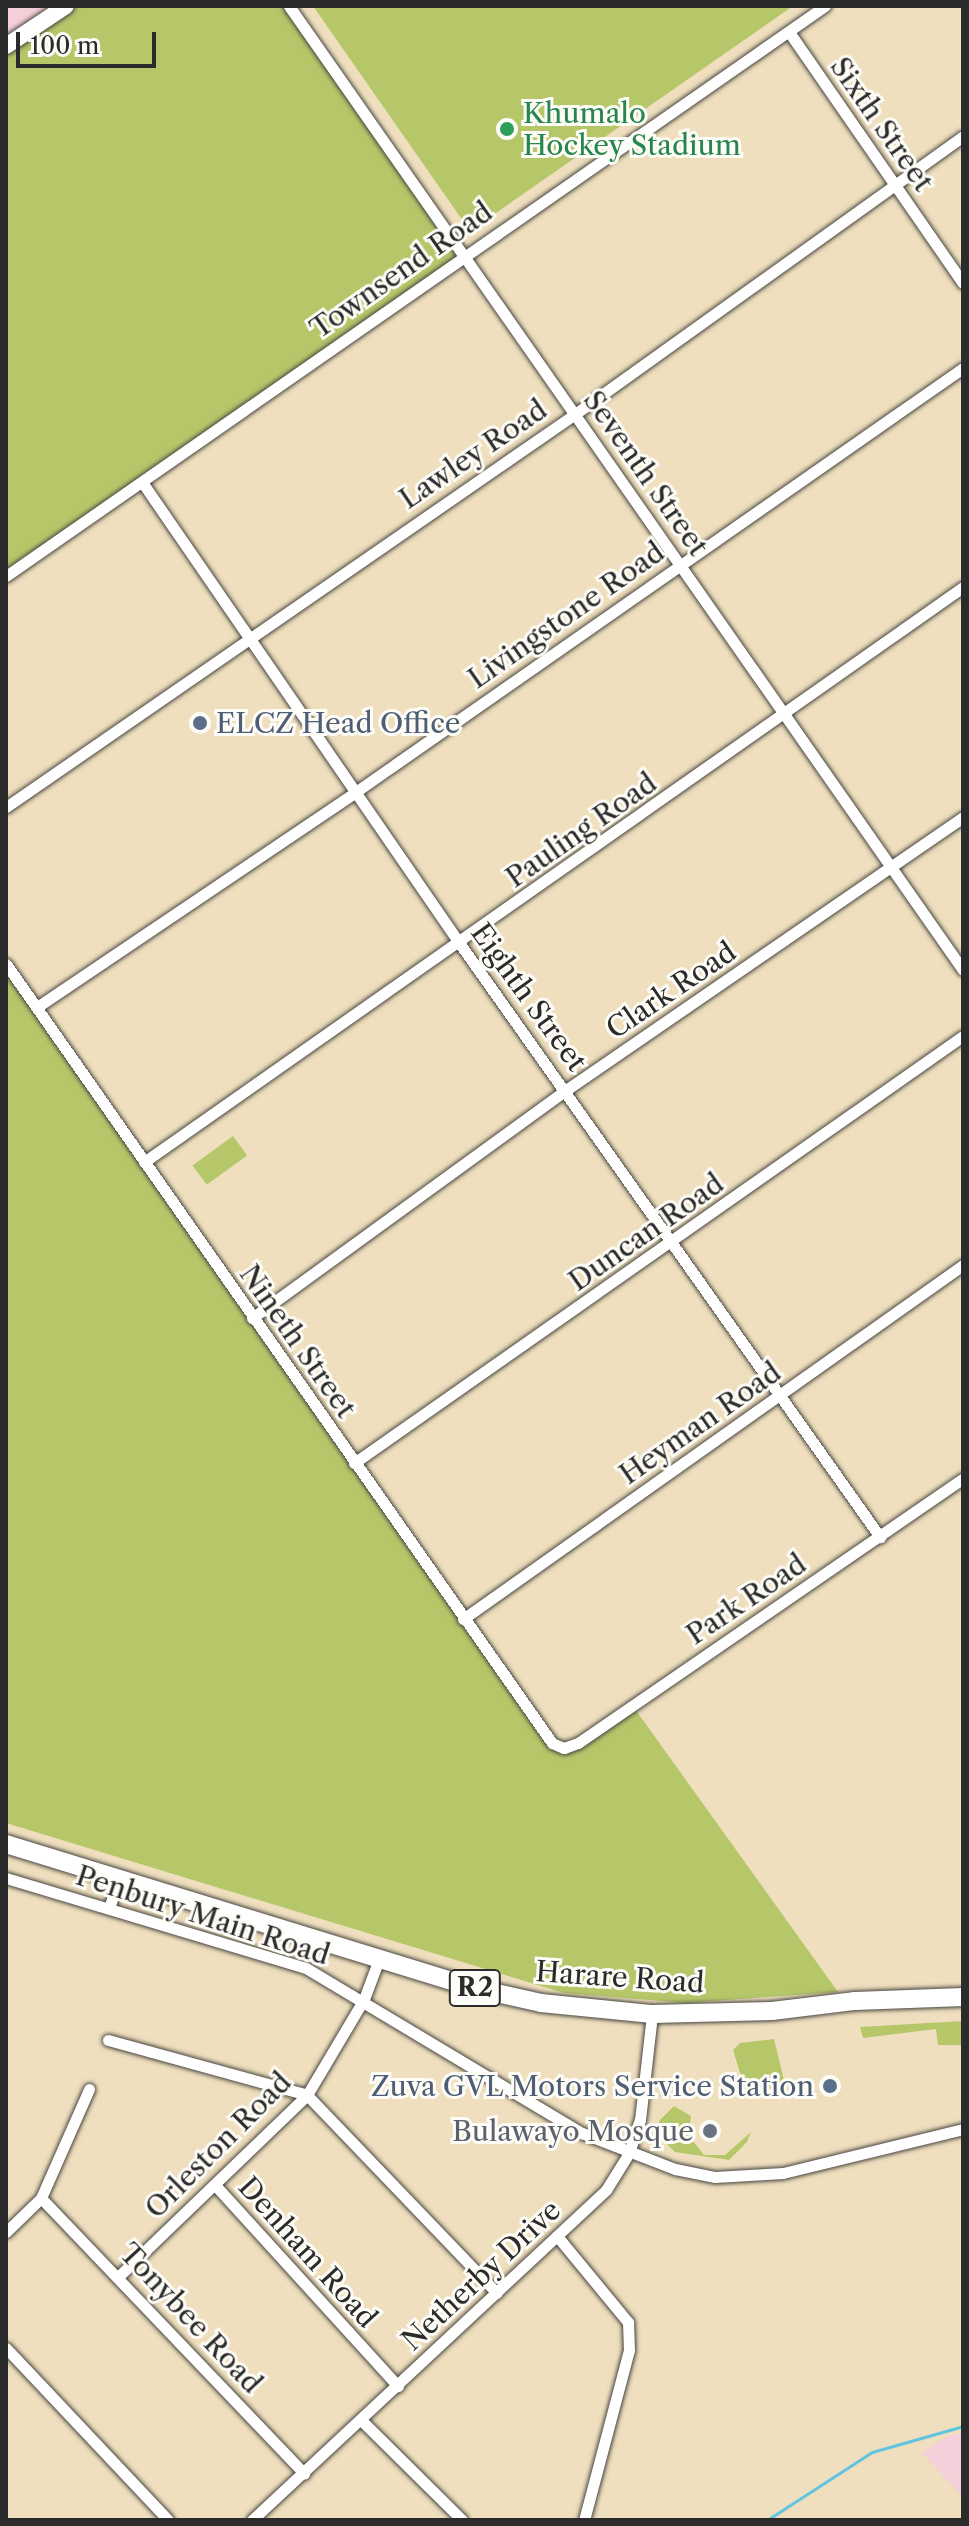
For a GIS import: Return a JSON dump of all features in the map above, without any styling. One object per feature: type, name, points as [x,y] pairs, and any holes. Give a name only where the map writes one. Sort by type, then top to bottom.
[{"type":"highway","name":"Harare Road","points":[[6,1844],[379,1959],[541,2003],[652,2014],[772,2011],[963,1997]]},
{"type":"main road","points":[[6,46],[66,6]]},
{"type":"street","name":"Seventh Street","points":[[289,6],[963,970]]},
{"type":"street","name":"Townsend Road","points":[[6,576],[825,6]]},
{"type":"street","name":"Sixth Street","points":[[789,32],[963,283]]},
{"type":"street","name":"Lawley Road","points":[[6,807],[249,635],[575,414],[963,136]]},
{"type":"street","name":"Livingstone Road","points":[[37,1007],[357,791],[963,368]]},
{"type":"street","name":"Eighth Street","points":[[142,482],[460,944],[880,1537]]},
{"type":"street","name":"Pauling Road","points":[[144,1162],[460,944],[963,587]]},
{"type":"street","name":"Clark Road","points":[[252,1318],[566,1090],[963,817]]},
{"type":"street","name":"Nineth Street","points":[[6,964],[552,1743]]},
{"type":"street","name":"Duncan Road","points":[[354,1463],[672,1244],[963,1036]]},
{"type":"street","name":"Heyman Road","points":[[463,1619],[963,1265]]},
{"type":"street","name":"Park Road","points":[[552,1743],[564,1748],[578,1743],[963,1478]]},
{"type":"street","name":"Penbury Main Road","points":[[6,1878],[306,1968],[364,1999],[582,2133],[629,2153],[700,2175],[740,2177],[852,2160],[963,2129]]},
{"type":"street","points":[[109,1908],[119,1879]]},
{"type":"street","name":"Orleston Road","points":[[120,2275],[307,2095],[364,1999],[379,1959]]},
{"type":"street","name":"Netherby Drive","points":[[258,2518],[606,2190],[629,2153],[644,2105],[652,2014]]},
{"type":"street","points":[[108,2040],[307,2095],[497,2293]]},
{"type":"street","points":[[6,2232],[41,2198],[89,2089]]},
{"type":"street","name":"Denham Road","points":[[215,2185],[398,2386]]},
{"type":"street","name":"Tonybee Road","points":[[41,2198],[120,2275],[304,2473]]},
{"type":"street","points":[[557,2236],[628,2322],[629,2350],[584,2520]]},
{"type":"street","points":[[6,2348],[168,2520]]},
{"type":"street","points":[[362,2421],[462,2520]]},
{"type":"shaded area","points":[[6,6],[48,6],[6,35]]},
{"type":"shaded area","points":[[963,2433],[963,2497],[922,2453],[947,2436]]},
{"type":"green space","points":[[72,6],[289,6],[463,257],[6,573],[6,54]]},
{"type":"green space","name":"Khumalo Hockey Stadium","points":[[313,6],[793,6],[470,231]]},
{"type":"green space","points":[[6,972],[549,1749],[572,1752],[635,1709],[838,1992],[685,2003],[564,1993],[6,1823]]},
{"type":"green space","points":[[233,1136],[247,1155],[207,1185],[193,1165]]},
{"type":"green space","points":[[963,2021],[963,2045],[938,2045],[936,2029],[863,2038],[860,2027]]},
{"type":"green space","points":[[774,2039],[787,2093],[766,2096],[763,2085],[745,2089],[733,2050],[740,2043]]},
{"type":"green space","points":[[674,2106],[691,2116],[689,2136],[704,2155],[725,2155],[751,2132],[747,2142],[729,2160],[675,2152],[661,2138],[659,2121]]},
{"type":"waterway","points":[[767,2520],[872,2452],[963,2426]]},
{"type":"place","name":"Khumalo Hockey Stadium","points":[[507,129]]},
{"type":"place","name":"ELCZ Head Office","points":[[200,723]]},
{"type":"place","name":"Zuva GVL Motors Service Station","points":[[830,2086]]},
{"type":"place","name":"Bulawayo Mosque","points":[[710,2131]]}]
